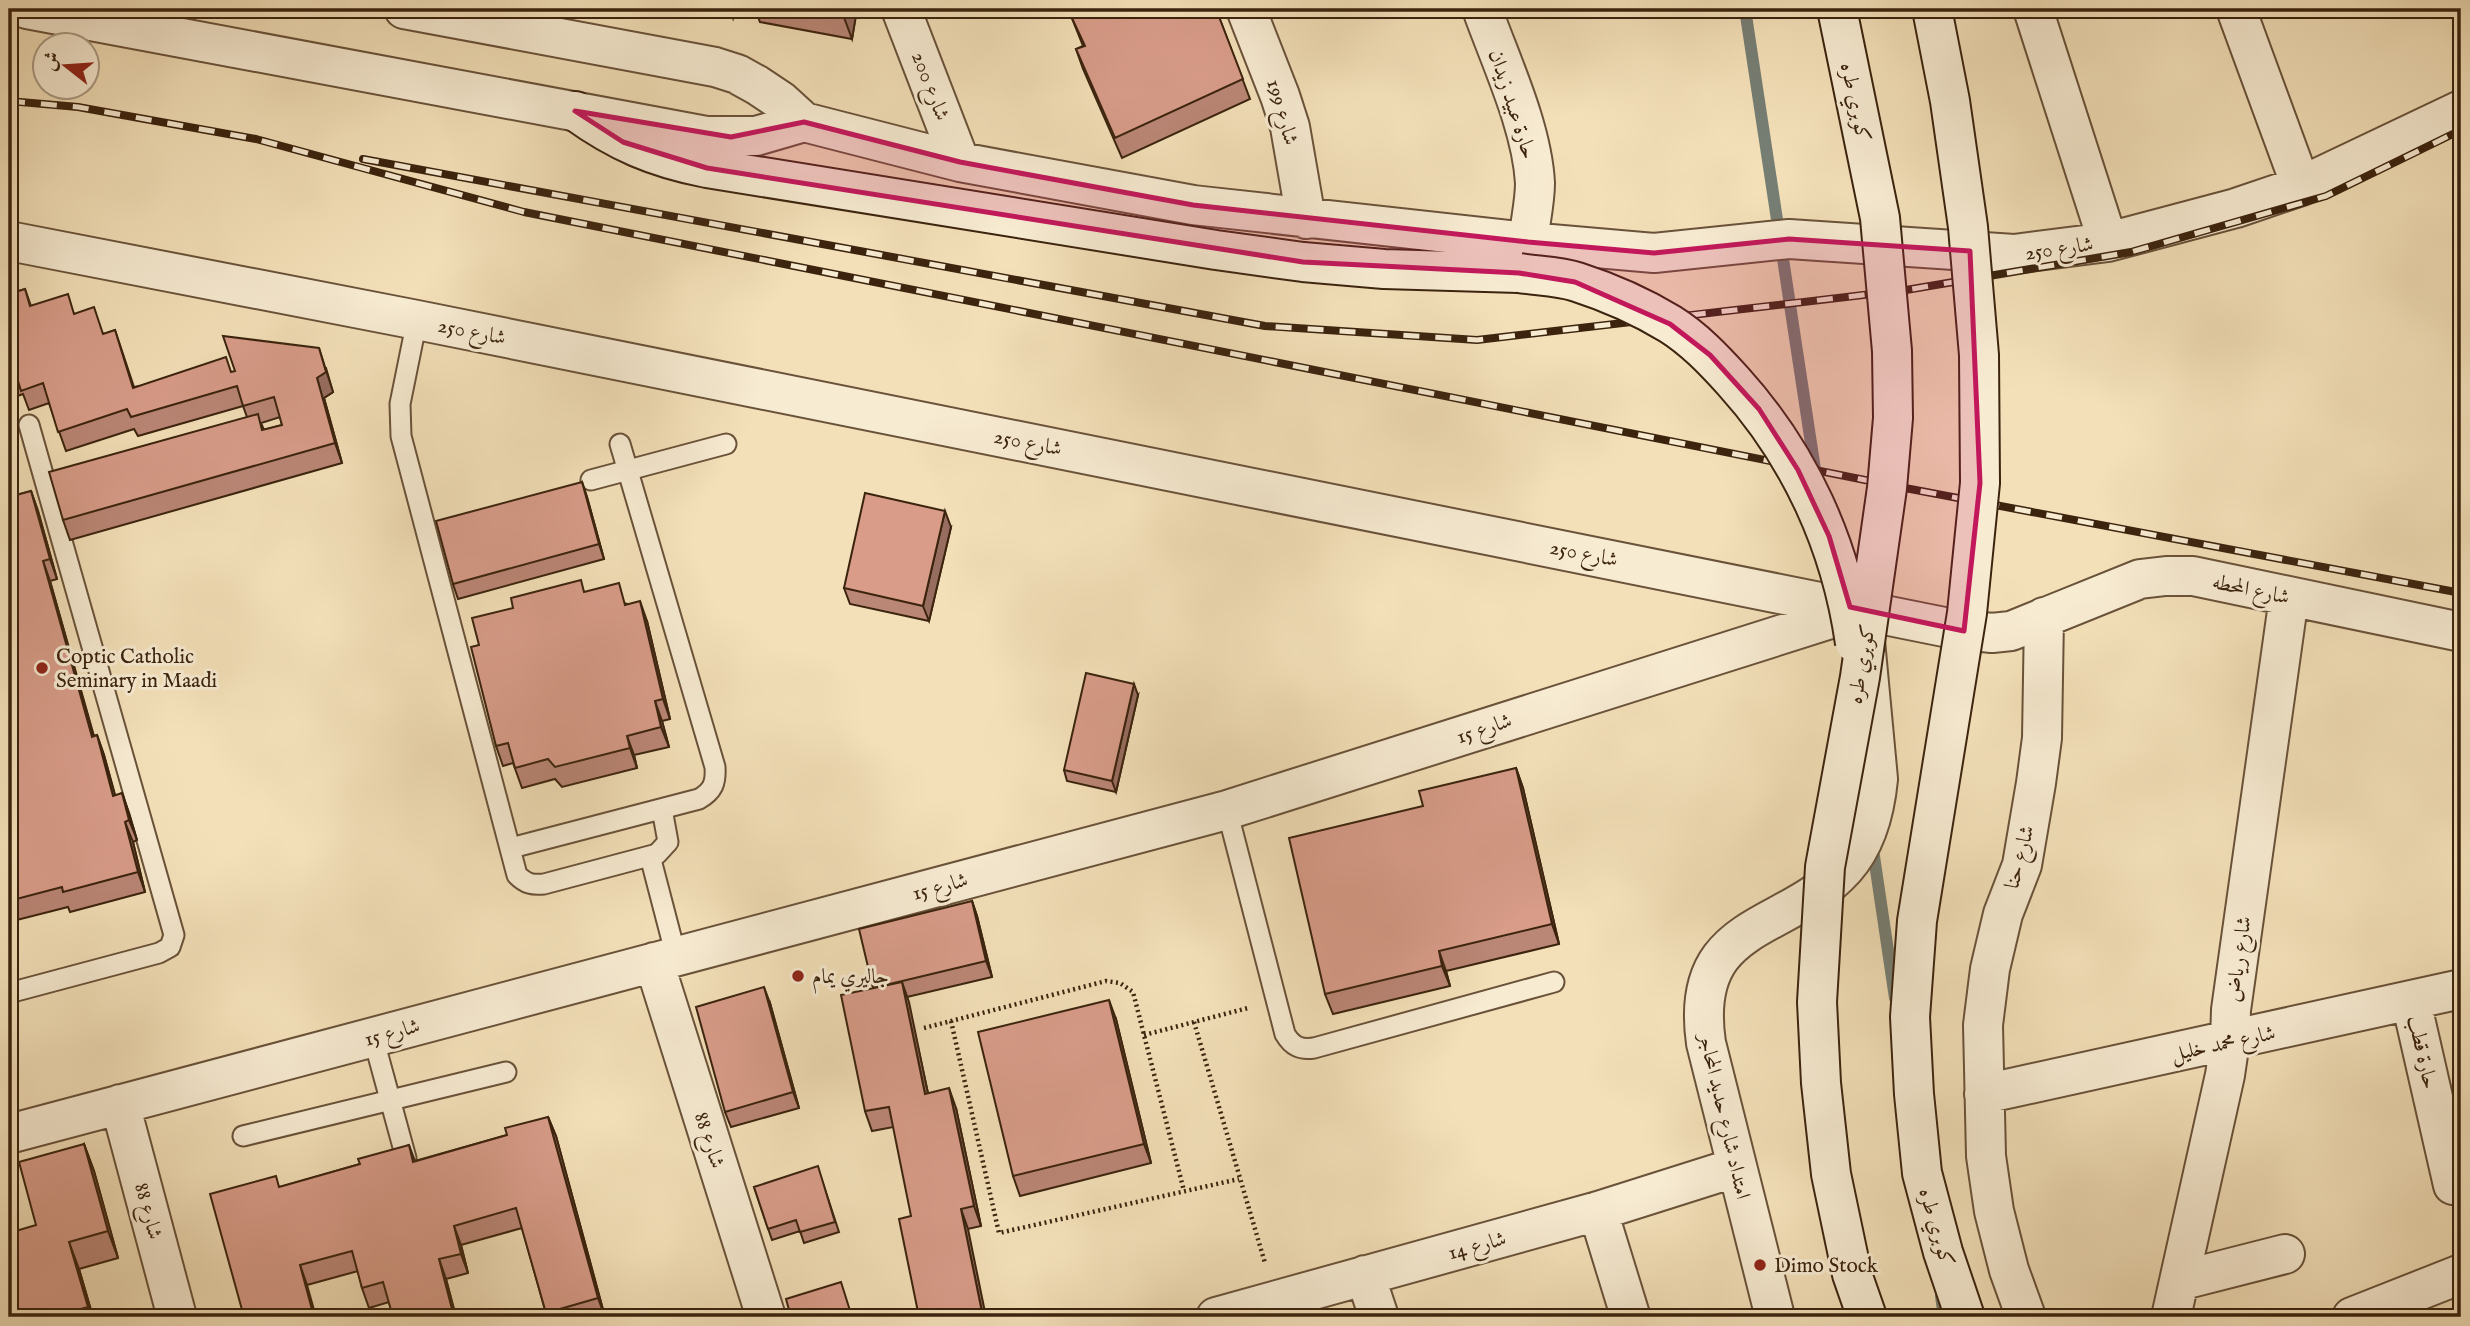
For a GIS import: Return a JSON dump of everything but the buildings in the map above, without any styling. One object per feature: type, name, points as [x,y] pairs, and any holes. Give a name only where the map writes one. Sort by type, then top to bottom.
[{"type":"street","points":[[27,9],[706,136],[756,136],[804,121]]},
{"type":"street","name":"شارع 250","points":[[404,9],[715,67],[737,74],[757,85],[781,100],[804,121],[960,162],[1193,205],[1306,219],[1523,257],[1654,253],[1789,239],[2014,254],[2108,242],[2223,212],[2301,186],[2461,110]]},
{"type":"street","name":"شارع 200","points":[[901,9],[960,162]]},
{"type":"street","name":"شارع 199","points":[[1246,9],[1290,127],[1306,219]]},
{"type":"street","name":"حارة عبيد زيدان","points":[[1482,9],[1525,127],[1532,156],[1535,186],[1523,257]]},
{"type":"street","name":"كوبري طره","points":[[1837,9],[1880,218],[1892,351],[1893,418],[1887,488],[1860,677],[1825,867],[1817,1002],[1821,1083],[1831,1174],[1852,1274],[1867,1317]]},
{"type":"street","name":"كوبري طره","points":[[1931,9],[1950,101],[1968,227],[1979,355],[1980,483],[1967,613],[1917,921],[1910,1017],[1922,1173],[1942,1252],[1965,1317]]},
{"type":"street","points":[[2033,9],[2108,242]]},
{"type":"street","points":[[2236,9],[2301,186]]},
{"type":"street","points":[[575,111],[623,142],[678,162],[707,168],[1291,260],[1384,269],[1523,257],[1623,301],[1670,324],[1710,355],[1759,409],[1798,470],[1829,536],[1849,605],[1860,677]]},
{"type":"street","name":"شارع 250","points":[[9,241],[417,320],[1954,629],[1992,633],[2011,631],[2044,617]]},
{"type":"street","name":"شارع المحطه","points":[[2044,617],[2140,579],[2193,576],[2461,632]]},
{"type":"street","name":"شارع رياض","points":[[2175,1299],[2225,1075],[2231,1010],[2289,597]]},
{"type":"street","name":"شارع 15","points":[[9,1134],[1227,810],[1862,609]]},
{"type":"street","name":"امتداد شارع حديد المحاجر","points":[[1775,1317],[1706,1043],[1703,1021],[1705,998],[1711,976],[1722,957],[1737,940],[1755,926],[1829,884],[1860,848],[1870,826],[1878,779],[1862,609]]},
{"type":"street","name":"شارع حنا","points":[[2026,1317],[2009,1270],[1994,1211],[1986,1156],[1983,1025],[1990,969],[2003,914],[2022,865],[2042,738],[2044,617]]},
{"type":"street","name":"شارع 88","points":[[665,959],[766,1317]]},
{"type":"street","name":"شارع محمد خليل","points":[[1983,1094],[2461,992]]},
{"type":"street","name":"حارة قطب","points":[[2411,1001],[2453,1185]]},
{"type":"street","name":"شارع 88","points":[[120,1104],[177,1317]]},
{"type":"street","name":"شارع 14","points":[[1216,1317],[1598,1212],[1737,1167]]},
{"type":"street","points":[[1598,1212],[1630,1315]]},
{"type":"street","points":[[2175,1299],[2285,1254]]},
{"type":"street","points":[[1365,1275],[1379,1317]]},
{"type":"street","points":[[2364,1315],[2459,1284]]},
{"type":"lane","points":[[417,320],[400,404],[401,436],[517,875],[524,882],[534,885],[657,854],[668,842],[662,809]]},
{"type":"lane","points":[[9,993],[159,953],[170,947],[174,935],[52,484],[29,425]]},
{"type":"lane","points":[[510,848],[699,799],[710,792],[716,780],[715,767],[620,444]]},
{"type":"lane","points":[[590,480],[726,444]]},
{"type":"lane","points":[[1227,810],[1285,1034],[1294,1045],[1307,1049],[1555,982]]},
{"type":"lane","points":[[650,856],[665,959]]},
{"type":"lane","points":[[373,1037],[406,1158]]},
{"type":"lane","points":[[243,1136],[506,1072]]},
{"type":"path","points":[[924,1028],[1106,981],[1120,983],[1133,992],[1184,1191]]},
{"type":"path","points":[[1144,1035],[1276,1001]]},
{"type":"path","points":[[951,1021],[999,1233],[1239,1179]]},
{"type":"path","points":[[1194,1022],[1276,1301]]},
{"type":"highlighted area","points":[[575,111],[731,137],[804,122],[960,162],[1193,205],[1528,242],[1654,253],[1789,239],[1970,251],[1980,483],[1964,631],[1850,607],[1829,536],[1798,470],[1759,409],[1710,355],[1670,324],[1575,282],[1519,273],[1303,262],[707,168],[623,142]]},
{"type":"waterway","points":[[1745,9],[1816,476]]},
{"type":"waterway","points":[[1872,843],[1895,998]]},
{"type":"waterway","points":[[1941,1296],[1944,1317]]},
{"type":"railway","points":[[9,101],[78,107],[256,139],[524,212],[1905,488],[2461,593]]},
{"type":"railway","points":[[363,159],[1265,326],[1477,340],[1906,290],[2131,252],[2326,196],[2461,130]]},
{"type":"place","name":"Coptic Catholic Seminary in Maadi","points":[[42,668]]},
{"type":"place","name":"جاليري يمام","points":[[798,976]]},
{"type":"place","name":"Dimo Stock","points":[[1760,1265]]}]
